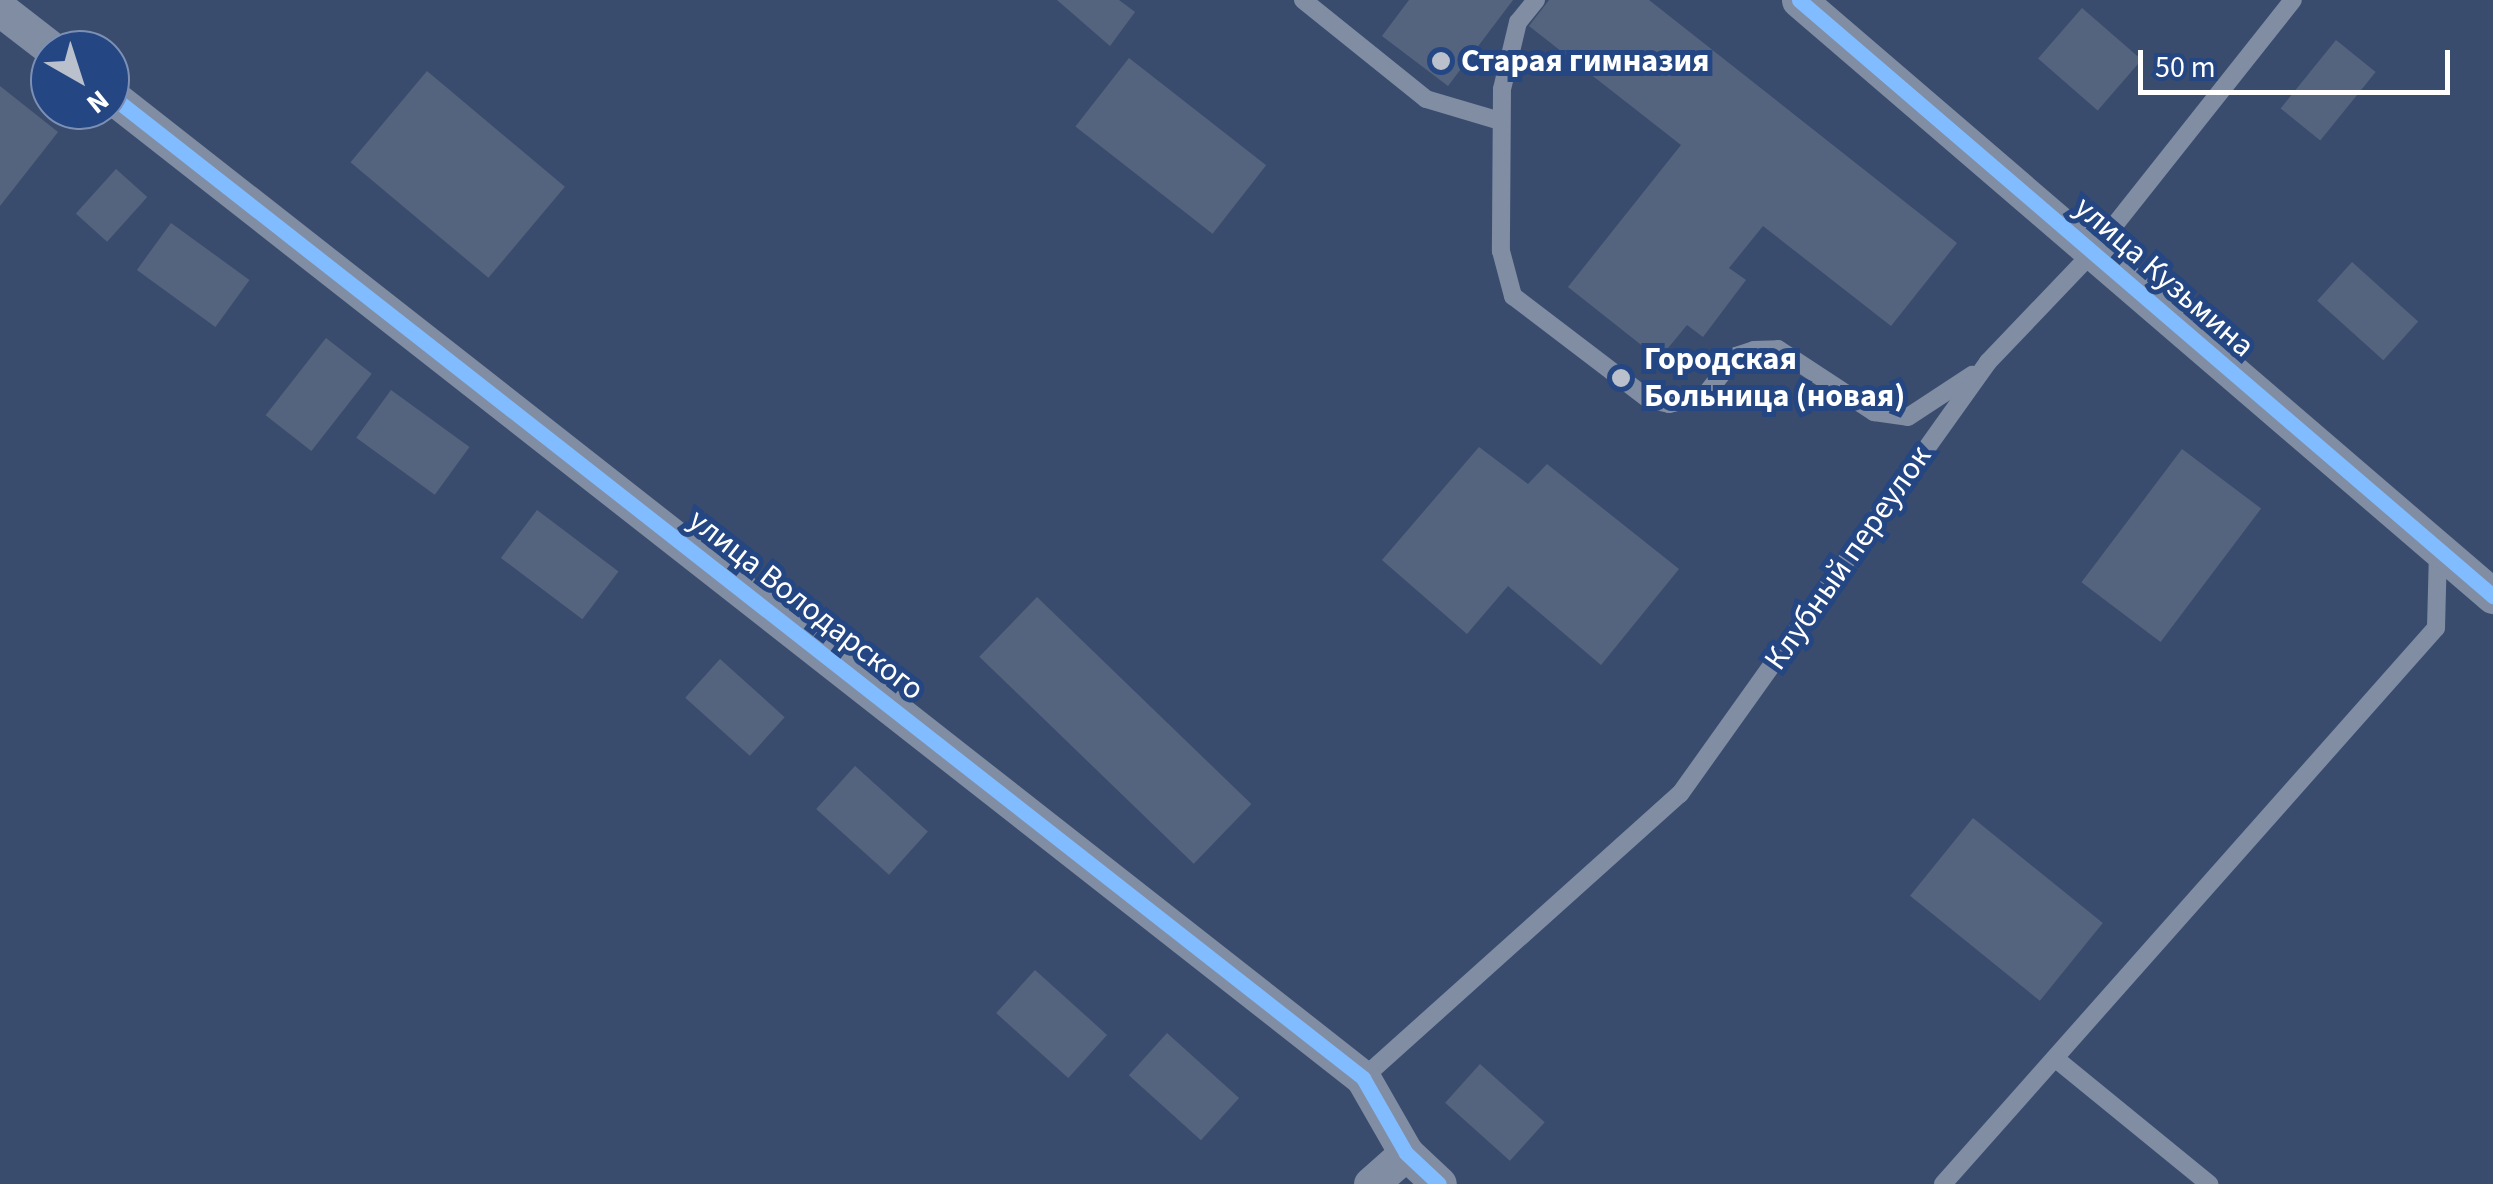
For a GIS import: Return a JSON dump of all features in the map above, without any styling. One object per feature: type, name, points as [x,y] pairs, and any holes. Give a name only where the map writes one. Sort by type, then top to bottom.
[{"type":"street","name":"улица Кузьмина","points":[[1799,0],[2493,596]]},
{"type":"street","points":[[0,9],[30,32]]},
{"type":"street","name":"улица Володарского","points":[[130,111],[1364,1078],[1406,1153],[1440,1184]]},
{"type":"street","points":[[1371,1184],[1406,1153]]},
{"type":"lane","points":[[1303,0],[1426,99],[1500,120]]},
{"type":"lane","points":[[1536,0],[1518,22],[1500,120],[1504,279],[1514,296],[1648,398],[1691,402],[1736,356],[1778,349],[1874,412],[1908,416],[1988,362]]},
{"type":"lane","name":"Клубный переулок","points":[[1364,1078],[1680,794],[1988,362],[2094,251],[2294,0]]},
{"type":"lane","points":[[1943,1184],[2436,628],[2438,552]]},
{"type":"lane","points":[[2056,1059],[2210,1184]]},
{"type":"building","points":[[1057,0],[1119,0],[1135,12],[1110,46]]},
{"type":"building","name":"Старая гимназия","points":[[1409,0],[1513,0],[1448,86],[1382,36]]},
{"type":"building","points":[[1549,0],[1649,0],[1957,243],[1891,326],[1763,226],[1729,268],[1746,280],[1703,337],[1687,325],[1659,359],[1568,287],[1681,145],[1529,26]]},
{"type":"building","points":[[2082,8],[2142,60],[2098,110],[2038,59]]},
{"type":"building","points":[[2336,40],[2376,72],[2320,140],[2281,108]]},
{"type":"building","points":[[1129,58],[1266,165],[1213,234],[1075,127]]},
{"type":"building","points":[[427,71],[565,187],[488,278],[351,162]]},
{"type":"building","points":[[0,86],[30,110],[30,130],[58,132],[0,206]]},
{"type":"building","points":[[116,169],[147,197],[107,242],[76,214]]},
{"type":"building","points":[[171,223],[249,280],[215,327],[137,270]]},
{"type":"building","points":[[2352,262],[2418,322],[2383,360],[2317,301]]},
{"type":"building","points":[[326,338],[372,374],[311,451],[266,415]]},
{"type":"building","points":[[391,390],[469,447],[435,495],[356,438]]},
{"type":"building","points":[[1479,447],[1528,484],[1547,464],[1679,569],[1601,665],[1508,586],[1467,634],[1382,560]]},
{"type":"building","points":[[2182,449],[2261,509],[2161,642],[2081,582]]},
{"type":"building","points":[[537,510],[618,571],[582,619],[501,558]]},
{"type":"building","points":[[1037,597],[1251,804],[1194,864],[979,657]]},
{"type":"building","points":[[720,659],[785,717],[750,756],[685,698]]},
{"type":"building","points":[[855,766],[928,832],[889,875],[816,809]]},
{"type":"building","points":[[1973,818],[2103,923],[2040,1001],[1910,896]]},
{"type":"building","points":[[1035,970],[1107,1035],[1068,1078],[996,1013]]},
{"type":"building","points":[[1167,1033],[1239,1098],[1201,1140],[1129,1075]]},
{"type":"building","points":[[1480,1064],[1545,1122],[1510,1161],[1445,1103]]},
{"type":"cycle path","points":[[1799,0],[2493,596]]},
{"type":"cycle path","points":[[130,111],[1363,1078],[1406,1153],[1439,1184]]},
{"type":"place","name":"Старая гимназия","points":[[1441,61]]},
{"type":"place","name":"Городская Больница (новая)","points":[[1621,378]]}]
